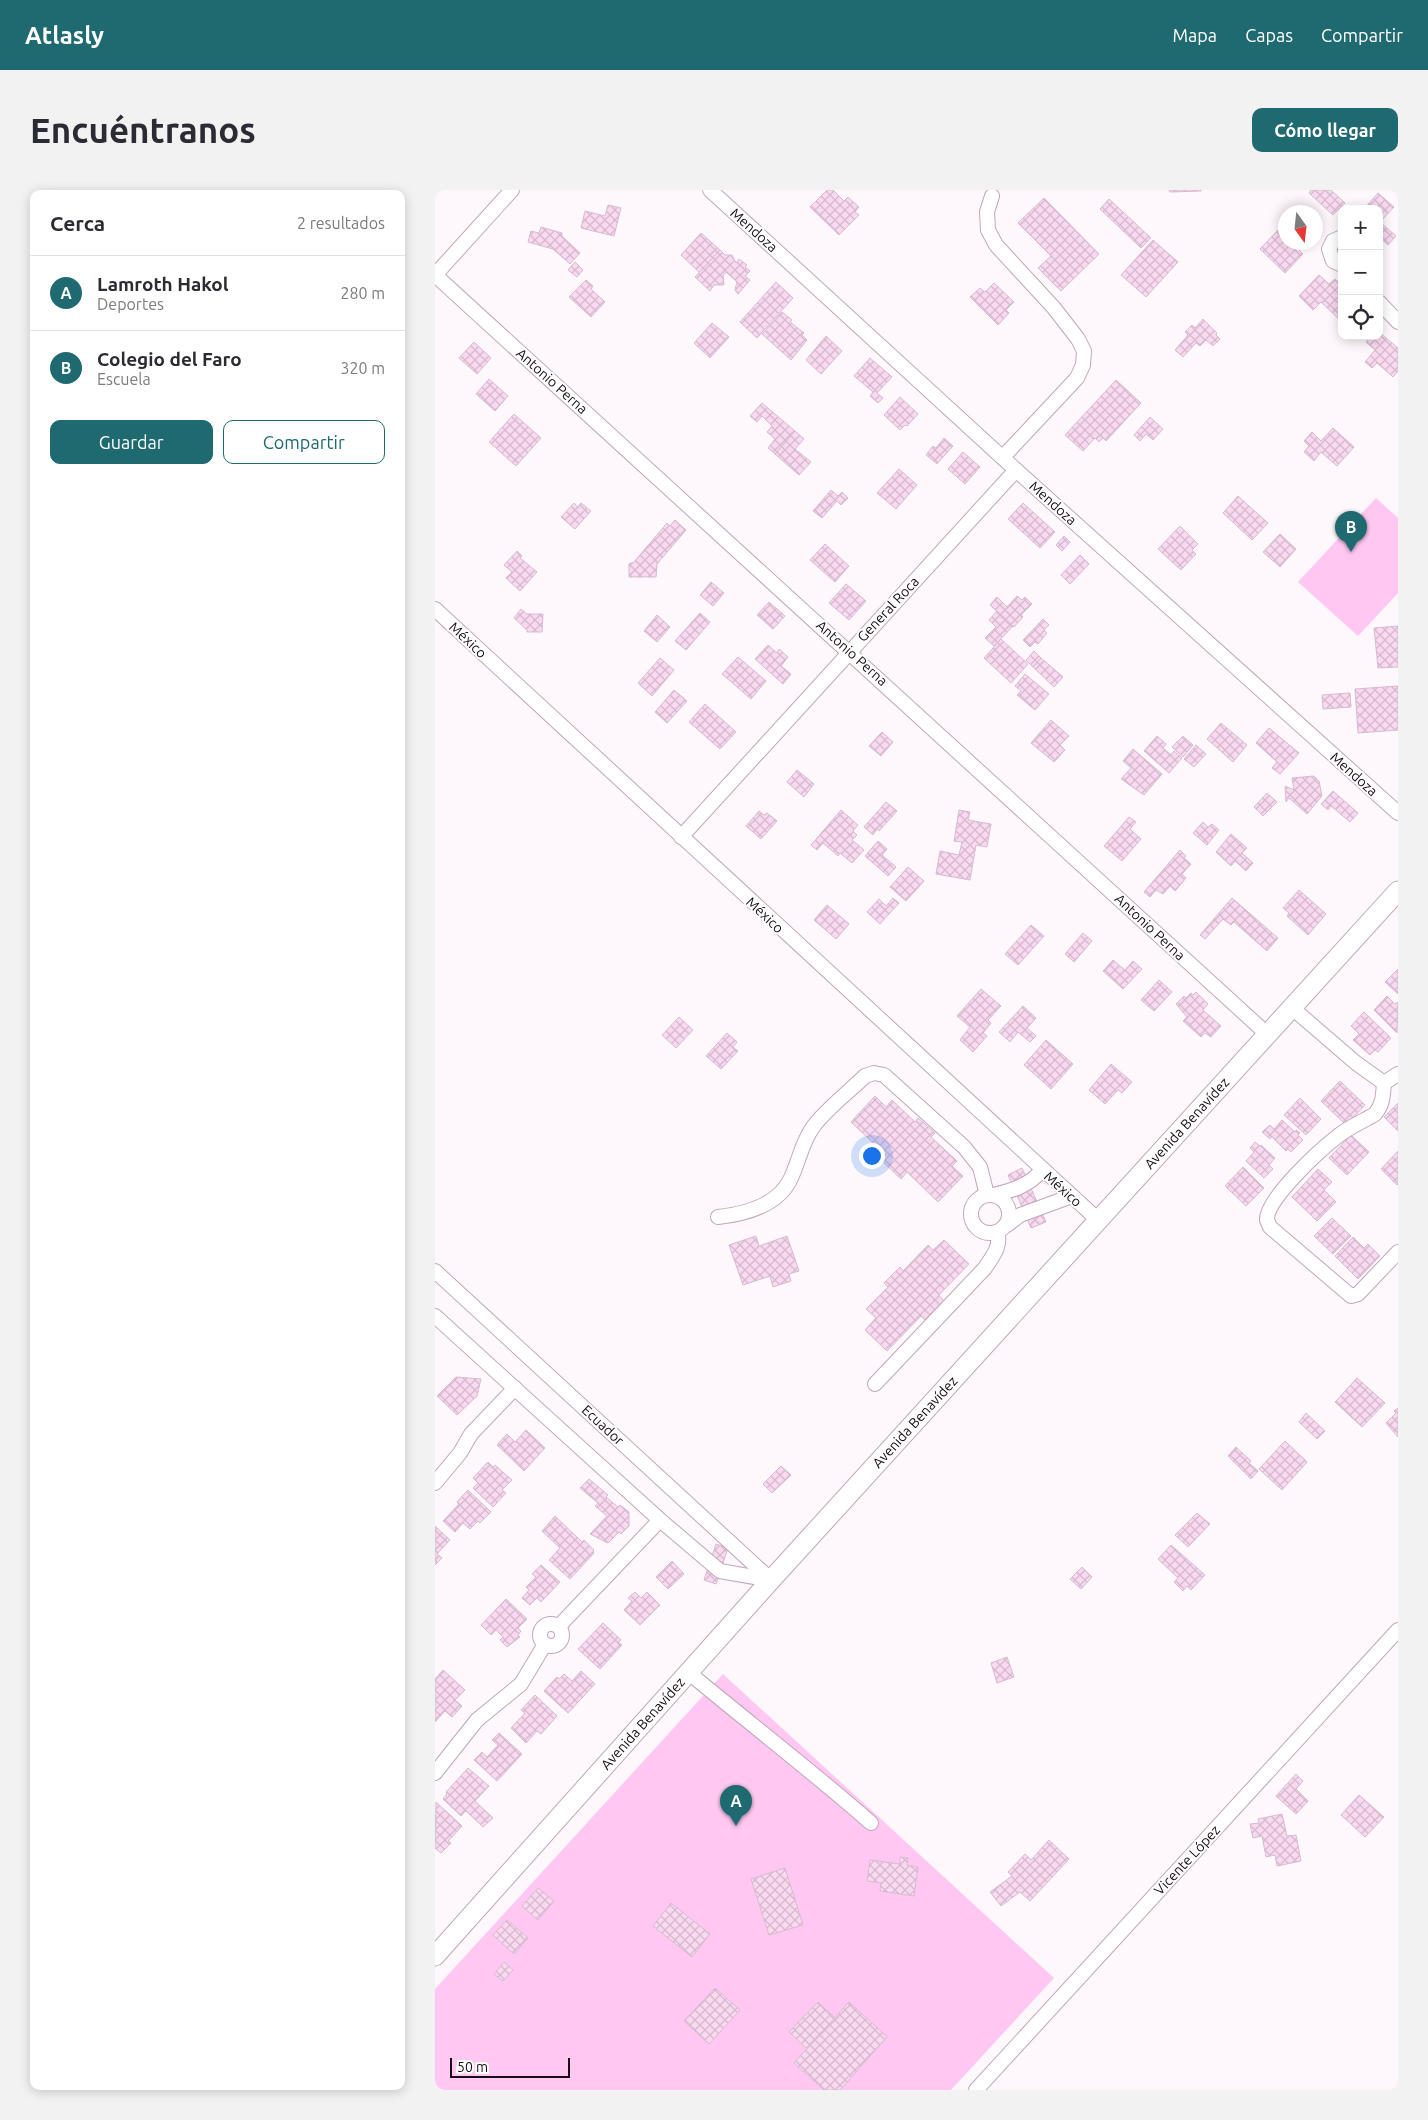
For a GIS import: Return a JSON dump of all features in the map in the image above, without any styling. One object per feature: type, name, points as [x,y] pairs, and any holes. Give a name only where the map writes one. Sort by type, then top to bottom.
[{"type":"main road","name":"Avenida Benavídez","points":[[438,1948],[1097,1219],[1398,890]]},
{"type":"street","points":[[435,275],[512,190]]},
{"type":"street","name":"Mendoza","points":[[710,190],[1016,470],[1398,813]]},
{"type":"street","points":[[992,196],[987,212],[988,230],[996,245],[1055,308],[1078,339],[1084,351],[1083,365],[1077,378],[1003,457]]},
{"type":"street","points":[[1338,239],[1333,241],[1329,249],[1333,261],[1338,263]]},
{"type":"street","name":"Antonio Perna","points":[[435,275],[1267,1034]]},
{"type":"street","points":[[1383,306],[1398,322]]},
{"type":"street","name":"General Roca","points":[[681,837],[1016,470]]},
{"type":"street","name":"México","points":[[435,609],[1097,1219]]},
{"type":"street","points":[[1291,1007],[1356,1064],[1384,1083]]},
{"type":"street","points":[[718,1217],[741,1215],[759,1208],[777,1195],[790,1181],[801,1147],[814,1126],[865,1076],[873,1072],[884,1075],[965,1147],[980,1167],[990,1195]]},
{"type":"street","points":[[1384,1083],[1398,1074]]},
{"type":"street","points":[[1384,1083],[1383,1102],[1375,1114],[1338,1136],[1302,1168],[1278,1197],[1267,1216],[1267,1220],[1271,1227],[1351,1296],[1358,1294],[1398,1252]]},
{"type":"street","points":[[1042,1170],[1034,1180],[1010,1192],[990,1195],[976,1202],[971,1213],[974,1225],[984,1232],[1002,1228],[1020,1215],[1072,1196]]},
{"type":"street","points":[[875,1384],[985,1268],[995,1253],[1002,1228],[1010,1212],[1008,1206],[999,1197],[990,1195]]},
{"type":"street","name":"Ecuador","points":[[435,1270],[771,1580]]},
{"type":"street","points":[[435,1316],[660,1520],[720,1571],[771,1580]]},
{"type":"street","points":[[435,1483],[460,1453],[471,1434],[515,1388]]},
{"type":"street","points":[[435,1773],[477,1720],[521,1684],[545,1644],[540,1638],[543,1627],[553,1623],[559,1626],[660,1520]]},
{"type":"street","name":"Vicente López","points":[[976,2090],[1398,1630]]},
{"type":"street","points":[[688,1672],[736,1713],[810,1770],[871,1823]]},
{"type":"shaded area","points":[[1376,498],[1398,518],[1398,593],[1358,636],[1298,582]]},
{"type":"shaded area","points":[[723,1674],[1054,1978],[951,2090],[435,2090],[435,1989]]},
{"type":"building","points":[[827,190],[833,190],[844,201],[848,197],[859,207],[855,212],[859,215],[839,235],[810,207]]},
{"type":"building","points":[[1169,190],[1201,190],[1201,191],[1170,192]]},
{"type":"building","points":[[1311,190],[1331,190],[1345,203],[1338,205],[1338,210],[1333,215],[1309,193]]},
{"type":"building","points":[[1378,193],[1394,207],[1383,219],[1383,205],[1368,205]]},
{"type":"building","points":[[1044,198],[1099,254],[1061,291],[1038,268],[1051,256],[1018,223]]},
{"type":"building","points":[[1109,199],[1151,238],[1141,248],[1100,209]]},
{"type":"building","points":[[608,205],[621,208],[614,236],[581,228],[585,211],[605,216]]},
{"type":"building","points":[[1383,225],[1396,236],[1388,245],[1383,241]]},
{"type":"building","points":[[541,227],[562,233],[562,236],[580,253],[570,264],[553,249],[528,242],[531,231],[539,233]]},
{"type":"building","points":[[1278,230],[1278,250],[1299,250],[1303,254],[1285,273],[1260,249]]},
{"type":"building","points":[[701,233],[720,250],[700,273],[681,255]]},
{"type":"building","points":[[1153,240],[1178,262],[1146,297],[1121,275]]},
{"type":"building","points":[[720,250],[725,255],[732,255],[736,263],[739,259],[747,265],[745,267],[750,271],[745,276],[750,280],[738,294],[735,290],[737,282],[726,272],[723,276],[724,285],[714,285],[710,291],[695,277]]},
{"type":"building","points":[[575,262],[583,270],[577,277],[568,270]]},
{"type":"building","points":[[1319,275],[1329,284],[1335,279],[1338,282],[1338,318],[1321,302],[1313,310],[1299,296]]},
{"type":"building","points":[[586,280],[593,286],[591,289],[605,302],[591,317],[569,297]]},
{"type":"building","points":[[776,282],[793,298],[757,338],[740,322]]},
{"type":"building","points":[[994,283],[1014,302],[1006,310],[1009,313],[998,325],[970,297],[980,288],[985,292]]},
{"type":"building","points":[[782,312],[792,320],[790,322],[804,333],[802,335],[807,340],[791,360],[762,334]]},
{"type":"building","points":[[1203,319],[1217,333],[1216,335],[1220,339],[1213,346],[1206,340],[1200,346],[1196,343],[1183,357],[1175,350],[1188,335],[1185,332],[1192,325],[1195,328]]},
{"type":"building","points":[[712,323],[729,337],[710,358],[694,343]]},
{"type":"building","points":[[1383,335],[1398,348],[1398,371],[1393,377],[1377,363],[1372,368],[1365,362],[1375,350],[1366,342],[1368,340],[1383,340]]},
{"type":"building","points":[[826,336],[842,351],[821,374],[806,360]]},
{"type":"building","points":[[474,342],[491,358],[477,374],[459,358]]},
{"type":"building","points":[[870,358],[892,377],[877,393],[883,398],[878,403],[870,396],[873,392],[854,376]]},
{"type":"building","points":[[489,379],[508,396],[495,411],[476,394]]},
{"type":"building","points":[[1116,380],[1141,403],[1106,441],[1103,438],[1099,442],[1095,438],[1083,451],[1065,435]]},
{"type":"building","points":[[900,397],[918,414],[907,426],[905,425],[900,430],[884,415]]},
{"type":"building","points":[[762,403],[795,431],[775,454],[768,448],[775,439],[767,432],[772,426],[762,416],[757,422],[750,416]]},
{"type":"building","points":[[514,414],[541,438],[516,466],[489,442]]},
{"type":"building","points":[[1150,417],[1163,429],[1153,440],[1146,434],[1140,441],[1134,435]]},
{"type":"building","points":[[1333,428],[1354,447],[1337,466],[1321,452],[1314,461],[1304,452],[1309,446],[1304,441],[1312,432],[1321,441]]},
{"type":"building","points":[[795,431],[804,439],[795,449],[811,462],[799,475],[775,454]]},
{"type":"building","points":[[944,438],[953,446],[937,464],[926,455],[933,446],[936,448]]},
{"type":"building","points":[[963,452],[980,467],[965,484],[948,469]]},
{"type":"building","points":[[899,469],[917,485],[896,509],[877,493]]},
{"type":"building","points":[[831,490],[838,496],[842,492],[848,498],[841,505],[837,501],[822,518],[813,511]]},
{"type":"building","points":[[1238,496],[1268,523],[1252,540],[1223,513]]},
{"type":"building","points":[[574,503],[578,507],[581,503],[591,511],[575,529],[561,517]]},
{"type":"building","points":[[1023,503],[1055,532],[1040,548],[1008,519]]},
{"type":"building","points":[[675,520],[686,530],[657,564],[656,577],[629,577],[629,564],[634,562],[667,523],[670,526]]},
{"type":"building","points":[[1180,526],[1198,544],[1192,550],[1196,554],[1181,570],[1158,549]]},
{"type":"building","points":[[1280,534],[1296,549],[1280,567],[1263,552]]},
{"type":"building","points":[[1064,536],[1070,542],[1062,551],[1056,545]]},
{"type":"building","points":[[825,544],[849,566],[835,582],[810,560]]},
{"type":"building","points":[[517,551],[522,556],[520,558],[537,572],[520,591],[506,578],[512,572],[504,565]]},
{"type":"building","points":[[1080,555],[1089,564],[1070,584],[1061,575]]},
{"type":"building","points":[[711,582],[724,593],[713,606],[700,595]]},
{"type":"building","points":[[846,584],[866,601],[849,620],[829,603]]},
{"type":"building","points":[[1017,596],[1022,600],[1025,597],[1032,604],[1021,615],[1023,617],[1014,627],[990,605],[997,597],[1007,607]]},
{"type":"building","points":[[769,602],[785,616],[773,629],[757,615]]},
{"type":"building","points":[[521,609],[527,614],[543,614],[542,632],[527,632],[514,618]]},
{"type":"building","points":[[997,611],[1013,626],[994,646],[985,638],[996,627],[989,620]]},
{"type":"building","points":[[700,613],[710,622],[686,650],[675,641]]},
{"type":"building","points":[[657,615],[670,627],[657,642],[644,631]]},
{"type":"building","points":[[1043,619],[1049,625],[1044,630],[1047,633],[1038,644],[1035,642],[1030,647],[1023,640]]},
{"type":"building","points":[[1398,626],[1398,667],[1378,668],[1374,628]]},
{"type":"building","points":[[1001,639],[1028,664],[1011,683],[984,658]]},
{"type":"building","points":[[768,645],[777,653],[779,649],[788,657],[781,666],[791,674],[783,684],[755,659]]},
{"type":"building","points":[[1034,651],[1041,658],[1033,667],[1026,660]]},
{"type":"building","points":[[738,657],[766,681],[751,699],[722,674]]},
{"type":"building","points":[[660,658],[674,670],[652,696],[638,683]]},
{"type":"building","points":[[1041,658],[1063,677],[1054,687],[1033,667]]},
{"type":"building","points":[[1025,674],[1049,694],[1035,710],[1017,695],[1021,691],[1015,686]]},
{"type":"building","points":[[1398,686],[1398,730],[1358,733],[1355,689]]},
{"type":"building","points":[[674,690],[687,701],[667,723],[655,712]]},
{"type":"building","points":[[1350,693],[1351,707],[1323,709],[1322,695]]},
{"type":"building","points":[[705,704],[736,732],[720,749],[689,722]]},
{"type":"building","points":[[1051,720],[1069,736],[1060,745],[1065,750],[1054,762],[1031,743]]},
{"type":"building","points":[[1221,723],[1247,745],[1233,762],[1207,739]]},
{"type":"building","points":[[1269,728],[1299,753],[1280,774],[1272,768],[1277,762],[1256,743]]},
{"type":"building","points":[[882,732],[893,742],[881,756],[869,746]]},
{"type":"building","points":[[1157,736],[1166,744],[1163,748],[1171,755],[1174,751],[1182,758],[1169,773],[1144,751]]},
{"type":"building","points":[[1183,736],[1193,745],[1183,757],[1172,747]]},
{"type":"building","points":[[1196,745],[1206,754],[1194,767],[1184,759]]},
{"type":"building","points":[[1133,749],[1162,774],[1144,795],[1121,779],[1131,768],[1123,761]]},
{"type":"building","points":[[797,770],[814,784],[804,797],[787,782]]},
{"type":"building","points":[[1314,776],[1319,781],[1322,796],[1307,814],[1289,798],[1286,802],[1285,786],[1294,790],[1292,778]]},
{"type":"building","points":[[1333,791],[1358,813],[1350,822],[1331,806],[1328,810],[1321,804]]},
{"type":"building","points":[[1267,793],[1277,802],[1263,816],[1254,807]]},
{"type":"building","points":[[886,802],[897,811],[873,835],[864,827]]},
{"type":"building","points":[[841,810],[858,825],[853,831],[857,835],[852,840],[864,850],[852,863],[840,853],[838,856],[823,843],[817,850],[811,845]]},
{"type":"building","points":[[959,810],[970,812],[968,820],[991,824],[987,847],[976,845],[970,880],[936,874],[940,851],[959,855],[962,842],[954,841]]},
{"type":"building","points":[[759,811],[764,815],[767,813],[777,821],[761,839],[746,826]]},
{"type":"building","points":[[1129,817],[1136,822],[1130,829],[1141,839],[1122,861],[1104,846]]},
{"type":"building","points":[[1203,822],[1208,827],[1212,824],[1219,830],[1207,845],[1193,833]]},
{"type":"building","points":[[1231,834],[1247,848],[1242,853],[1253,863],[1246,871],[1235,861],[1231,866],[1216,852]]},
{"type":"building","points":[[878,841],[887,849],[882,855],[896,867],[888,876],[865,856]]},
{"type":"building","points":[[1180,850],[1186,856],[1184,858],[1191,864],[1182,874],[1186,878],[1175,891],[1170,886],[1163,894],[1156,890],[1150,897],[1144,892]]},
{"type":"building","points":[[908,867],[924,881],[906,901],[890,887]]},
{"type":"building","points":[[1299,890],[1326,914],[1308,935],[1287,916],[1289,913],[1283,908]]},
{"type":"building","points":[[893,898],[899,903],[880,924],[867,912],[879,899],[886,906]]},
{"type":"building","points":[[1232,898],[1278,938],[1267,951],[1234,922],[1231,925],[1223,919],[1205,939],[1200,935]]},
{"type":"building","points":[[827,905],[849,924],[836,939],[814,920]]},
{"type":"building","points":[[1031,925],[1044,936],[1018,965],[1005,954]]},
{"type":"building","points":[[1083,933],[1092,941],[1074,962],[1065,954]]},
{"type":"building","points":[[1113,960],[1125,970],[1133,961],[1142,969],[1123,989],[1103,971]]},
{"type":"building","points":[[1398,969],[1398,994],[1385,982]]},
{"type":"building","points":[[1159,980],[1172,992],[1154,1011],[1141,1000]]},
{"type":"building","points":[[981,989],[1001,1006],[988,1020],[991,1023],[983,1033],[987,1036],[973,1052],[960,1040],[970,1027],[957,1016]]},
{"type":"building","points":[[1196,992],[1208,1004],[1203,1010],[1221,1026],[1211,1037],[1205,1033],[1201,1037],[1183,1021],[1187,1017],[1176,1004],[1184,996],[1186,998],[1191,993],[1193,995]]},
{"type":"building","points":[[1387,996],[1395,1004],[1398,1002],[1397,1033],[1374,1010]]},
{"type":"building","points":[[1023,1006],[1036,1018],[1027,1028],[1036,1036],[1030,1042],[1018,1032],[1010,1042],[999,1032]]},
{"type":"building","points":[[1364,1012],[1391,1038],[1378,1052],[1375,1050],[1370,1055],[1353,1040],[1359,1034],[1351,1026]]},
{"type":"building","points":[[679,1017],[693,1030],[676,1048],[662,1035]]},
{"type":"building","points":[[727,1033],[737,1042],[733,1047],[738,1051],[721,1069],[706,1056]]},
{"type":"building","points":[[1046,1040],[1073,1064],[1051,1089],[1024,1065]]},
{"type":"building","points":[[1111,1064],[1132,1082],[1122,1093],[1118,1090],[1105,1104],[1089,1090]]},
{"type":"building","points":[[1340,1081],[1365,1105],[1346,1125],[1321,1101]]},
{"type":"building","points":[[875,1096],[886,1107],[892,1100],[915,1122],[918,1118],[935,1133],[931,1137],[957,1161],[952,1166],[963,1176],[938,1202],[907,1172],[901,1179],[881,1160],[886,1155],[851,1122]]},
{"type":"building","points":[[1300,1098],[1321,1119],[1306,1135],[1284,1115]]},
{"type":"building","points":[[1398,1103],[1398,1131],[1384,1117]]},
{"type":"building","points":[[1282,1120],[1295,1132],[1296,1130],[1300,1133],[1298,1135],[1303,1140],[1291,1152],[1288,1149],[1286,1151],[1272,1137],[1270,1139],[1262,1132],[1270,1125],[1274,1129]]},
{"type":"building","points":[[1351,1135],[1369,1152],[1347,1175],[1329,1158]]},
{"type":"building","points":[[1255,1142],[1275,1158],[1269,1165],[1273,1169],[1264,1178],[1246,1161],[1254,1152],[1250,1148]]},
{"type":"building","points":[[1398,1151],[1398,1184],[1397,1185],[1381,1169]]},
{"type":"building","points":[[1243,1167],[1264,1188],[1246,1206],[1225,1186]]},
{"type":"building","points":[[1022,1168],[1046,1222],[1031,1228],[1008,1175]]},
{"type":"building","points":[[1318,1169],[1332,1182],[1324,1190],[1336,1202],[1317,1221],[1292,1197]]},
{"type":"building","points":[[1332,1218],[1351,1236],[1333,1254],[1314,1236]]},
{"type":"building","points":[[756,1236],[759,1246],[787,1236],[799,1271],[789,1274],[791,1281],[773,1287],[770,1276],[743,1285],[729,1245]]},
{"type":"building","points":[[1353,1237],[1364,1248],[1368,1244],[1380,1256],[1358,1279],[1335,1256]]},
{"type":"building","points":[[944,1240],[969,1264],[939,1295],[945,1302],[926,1321],[921,1316],[887,1351],[865,1330],[876,1318],[866,1309],[888,1287],[884,1283],[900,1267],[903,1271],[928,1245],[933,1250]]},
{"type":"building","points":[[456,1377],[481,1379],[477,1396],[457,1415],[437,1396]]},
{"type":"building","points":[[1357,1378],[1385,1403],[1362,1427],[1335,1402]]},
{"type":"building","points":[[1398,1408],[1398,1437],[1386,1423],[1396,1413],[1394,1411]]},
{"type":"building","points":[[1306,1413],[1325,1431],[1317,1439],[1299,1422]]},
{"type":"building","points":[[526,1430],[545,1448],[524,1471],[497,1445],[507,1434],[515,1442]]},
{"type":"building","points":[[1285,1441],[1307,1462],[1282,1490],[1259,1469]]},
{"type":"building","points":[[1236,1447],[1251,1461],[1249,1463],[1258,1471],[1251,1479],[1228,1456]]},
{"type":"building","points":[[488,1462],[493,1467],[495,1465],[512,1480],[502,1490],[506,1493],[493,1507],[473,1488],[478,1483],[473,1478]]},
{"type":"building","points":[[781,1466],[791,1475],[772,1493],[763,1484]]},
{"type":"building","points":[[589,1479],[608,1495],[606,1497],[618,1507],[620,1505],[629,1512],[629,1526],[621,1534],[619,1532],[608,1543],[590,1534],[607,1516],[595,1506],[598,1503],[580,1488]]},
{"type":"building","points":[[468,1490],[491,1512],[480,1523],[478,1521],[470,1529],[463,1523],[455,1532],[443,1521],[459,1504],[457,1502]]},
{"type":"building","points":[[1197,1513],[1210,1524],[1188,1547],[1175,1535]]},
{"type":"building","points":[[555,1516],[582,1542],[584,1540],[594,1550],[594,1553],[570,1579],[549,1560],[560,1548],[542,1531]]},
{"type":"building","points":[[435,1526],[450,1540],[437,1554],[442,1558],[435,1565]]},
{"type":"building","points":[[716,1544],[728,1548],[716,1584],[704,1580]]},
{"type":"building","points":[[1171,1545],[1205,1575],[1191,1590],[1187,1586],[1183,1591],[1174,1582],[1178,1578],[1158,1559]]},
{"type":"building","points":[[672,1561],[684,1574],[668,1589],[656,1577]]},
{"type":"building","points":[[541,1565],[560,1582],[541,1602],[537,1598],[530,1605],[522,1598],[529,1590],[526,1587],[536,1577],[532,1574]]},
{"type":"building","points":[[1082,1567],[1092,1577],[1081,1589],[1070,1579]]},
{"type":"building","points":[[635,1592],[641,1598],[647,1592],[660,1605],[640,1625],[624,1610],[632,1601],[628,1598]]},
{"type":"building","points":[[506,1599],[527,1619],[518,1628],[521,1631],[518,1635],[520,1637],[507,1647],[500,1640],[503,1637],[496,1630],[491,1635],[481,1625]]},
{"type":"building","points":[[603,1623],[621,1640],[618,1642],[622,1645],[600,1669],[578,1649]]},
{"type":"building","points":[[1007,1657],[1014,1677],[997,1683],[991,1663]]},
{"type":"building","points":[[443,1670],[465,1690],[455,1700],[462,1706],[452,1717],[445,1711],[435,1722],[435,1679]]},
{"type":"building","points":[[581,1671],[595,1684],[568,1713],[544,1691],[557,1677],[559,1679],[564,1674],[572,1681]]},
{"type":"building","points":[[535,1695],[557,1716],[541,1734],[537,1731],[526,1743],[511,1728],[525,1713],[521,1710]]},
{"type":"building","points":[[499,1733],[522,1754],[497,1781],[474,1760],[482,1752],[487,1757],[498,1745],[492,1740]]},
{"type":"building","points":[[468,1768],[489,1786],[475,1801],[493,1818],[483,1827],[466,1811],[461,1816],[443,1799],[447,1794],[446,1792]]},
{"type":"building","points":[[1296,1774],[1303,1781],[1296,1789],[1308,1801],[1296,1814],[1276,1796]]},
{"type":"building","points":[[1359,1795],[1384,1817],[1365,1837],[1341,1815]]},
{"type":"building","points":[[436,1802],[462,1826],[448,1841],[451,1843],[441,1853],[435,1848]]},
{"type":"building","points":[[1282,1814],[1287,1836],[1296,1835],[1301,1861],[1277,1866],[1275,1855],[1266,1857],[1262,1836],[1253,1838],[1250,1824],[1259,1823],[1258,1819]]},
{"type":"building","points":[[1049,1840],[1069,1859],[1030,1901],[1020,1892],[1001,1906],[990,1892],[1012,1876],[1008,1872],[1025,1854],[1031,1860]]},
{"type":"building","points":[[900,1857],[908,1858],[907,1865],[918,1867],[914,1896],[880,1891],[881,1883],[867,1881],[870,1860],[900,1864]]},
{"type":"building","points":[[785,1868],[803,1925],[769,1935],[751,1879]]},
{"type":"building","points":[[538,1888],[554,1901],[538,1920],[522,1906]]},
{"type":"building","points":[[671,1903],[710,1934],[692,1957],[653,1926]]},
{"type":"building","points":[[507,1920],[528,1938],[514,1954],[493,1935]]},
{"type":"building","points":[[504,1962],[513,1970],[503,1981],[494,1974]]},
{"type":"building","points":[[715,1988],[740,2010],[709,2044],[684,2021]]},
{"type":"building","points":[[818,2002],[835,2018],[806,2048],[789,2032]]},
{"type":"building","points":[[849,2002],[887,2037],[840,2090],[824,2090],[794,2063]]},
{"type":"place","name":"Colegio del Faro","points":[[1351,552]]},
{"type":"place","name":"Lamroth Hakol","points":[[736,1826]]}]
